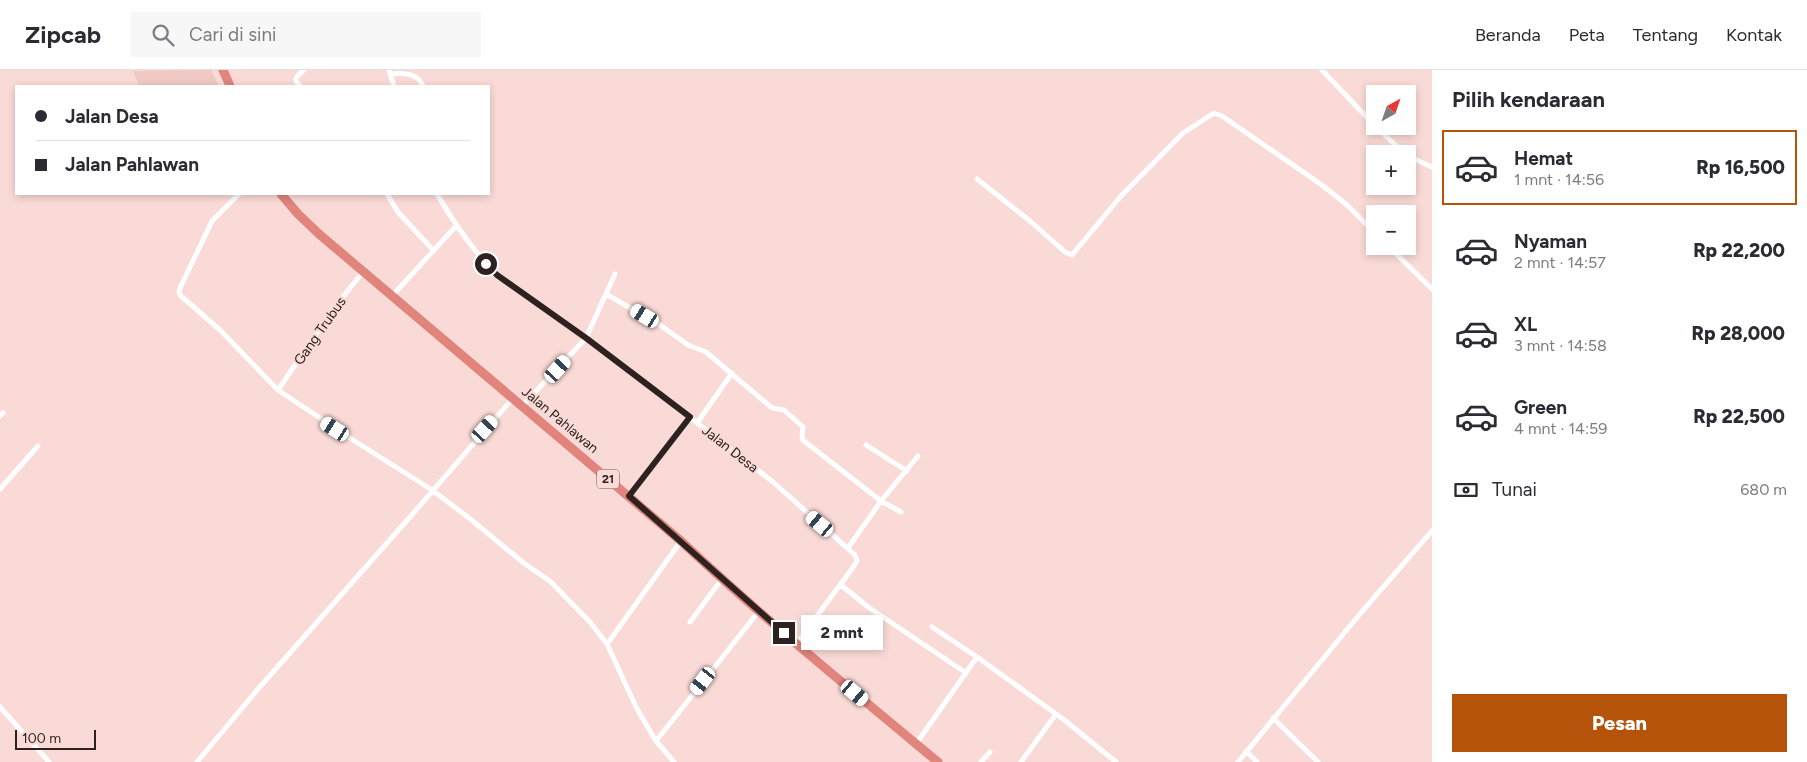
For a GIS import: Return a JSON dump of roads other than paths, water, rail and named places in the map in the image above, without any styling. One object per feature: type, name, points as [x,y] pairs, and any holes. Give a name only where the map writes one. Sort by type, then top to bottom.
[{"type":"highway","points":[[222,70],[230,85]]},
{"type":"highway","name":"Jalan Pahlawan","points":[[282,195],[298,214],[363,272],[681,540],[722,579],[797,644],[938,762]]},
{"type":"street","points":[[299,85],[295,79],[296,76],[304,70]]},
{"type":"street","points":[[1322,70],[1366,116]]},
{"type":"street","points":[[394,85],[389,72],[413,75],[422,82],[423,85]]},
{"type":"street","points":[[977,179],[1030,221],[1065,252],[1072,255],[1121,196],[1183,133],[1214,113],[1222,116],[1322,185],[1347,205],[1366,224]]},
{"type":"street","points":[[1385,135],[1395,145]]},
{"type":"street","points":[[1416,160],[1432,167]]},
{"type":"street","points":[[238,195],[212,221],[191,263],[179,293],[189,305],[221,331],[278,390],[432,490],[550,581],[583,615],[607,644],[637,709],[656,741],[674,762]]},
{"type":"street","points":[[388,195],[406,223],[433,250]]},
{"type":"street","name":"Jalan Desa","points":[[438,195],[456,226],[497,275],[586,338],[698,423],[773,482],[848,548]]},
{"type":"street","points":[[392,296],[456,226]]},
{"type":"street","points":[[1397,255],[1432,289]]},
{"type":"street","name":"Gang Trubus","points":[[278,390],[333,309],[363,272]]},
{"type":"street","points":[[522,406],[586,338],[615,274]]},
{"type":"street","points":[[606,294],[660,325],[688,345],[706,352],[772,408],[783,409],[794,418],[803,427],[802,438],[804,441],[881,501],[901,512]]},
{"type":"street","points":[[698,423],[732,374]]},
{"type":"street","points":[[197,762],[258,689],[513,398]]},
{"type":"street","points":[[629,496],[690,417]]},
{"type":"street","points":[[866,445],[907,471]]},
{"type":"street","points":[[0,489],[38,446]]},
{"type":"street","points":[[797,644],[841,585],[857,560],[848,548],[881,501],[918,456]]},
{"type":"street","points":[[1238,762],[1359,615],[1432,531]]},
{"type":"street","points":[[607,644],[681,540]]},
{"type":"street","points":[[690,622],[722,579]]},
{"type":"street","points":[[841,585],[868,607],[966,673]]},
{"type":"street","points":[[656,741],[759,611]]},
{"type":"street","points":[[932,627],[1056,714],[1116,762]]},
{"type":"street","points":[[916,744],[977,657]]},
{"type":"street","points":[[0,707],[49,762]]},
{"type":"street","points":[[1021,762],[1056,714]]},
{"type":"street","points":[[1273,718],[1318,762]]},
{"type":"street","points":[[981,762],[990,752]]},
{"type":"street","points":[[1246,752],[1257,762]]}]
